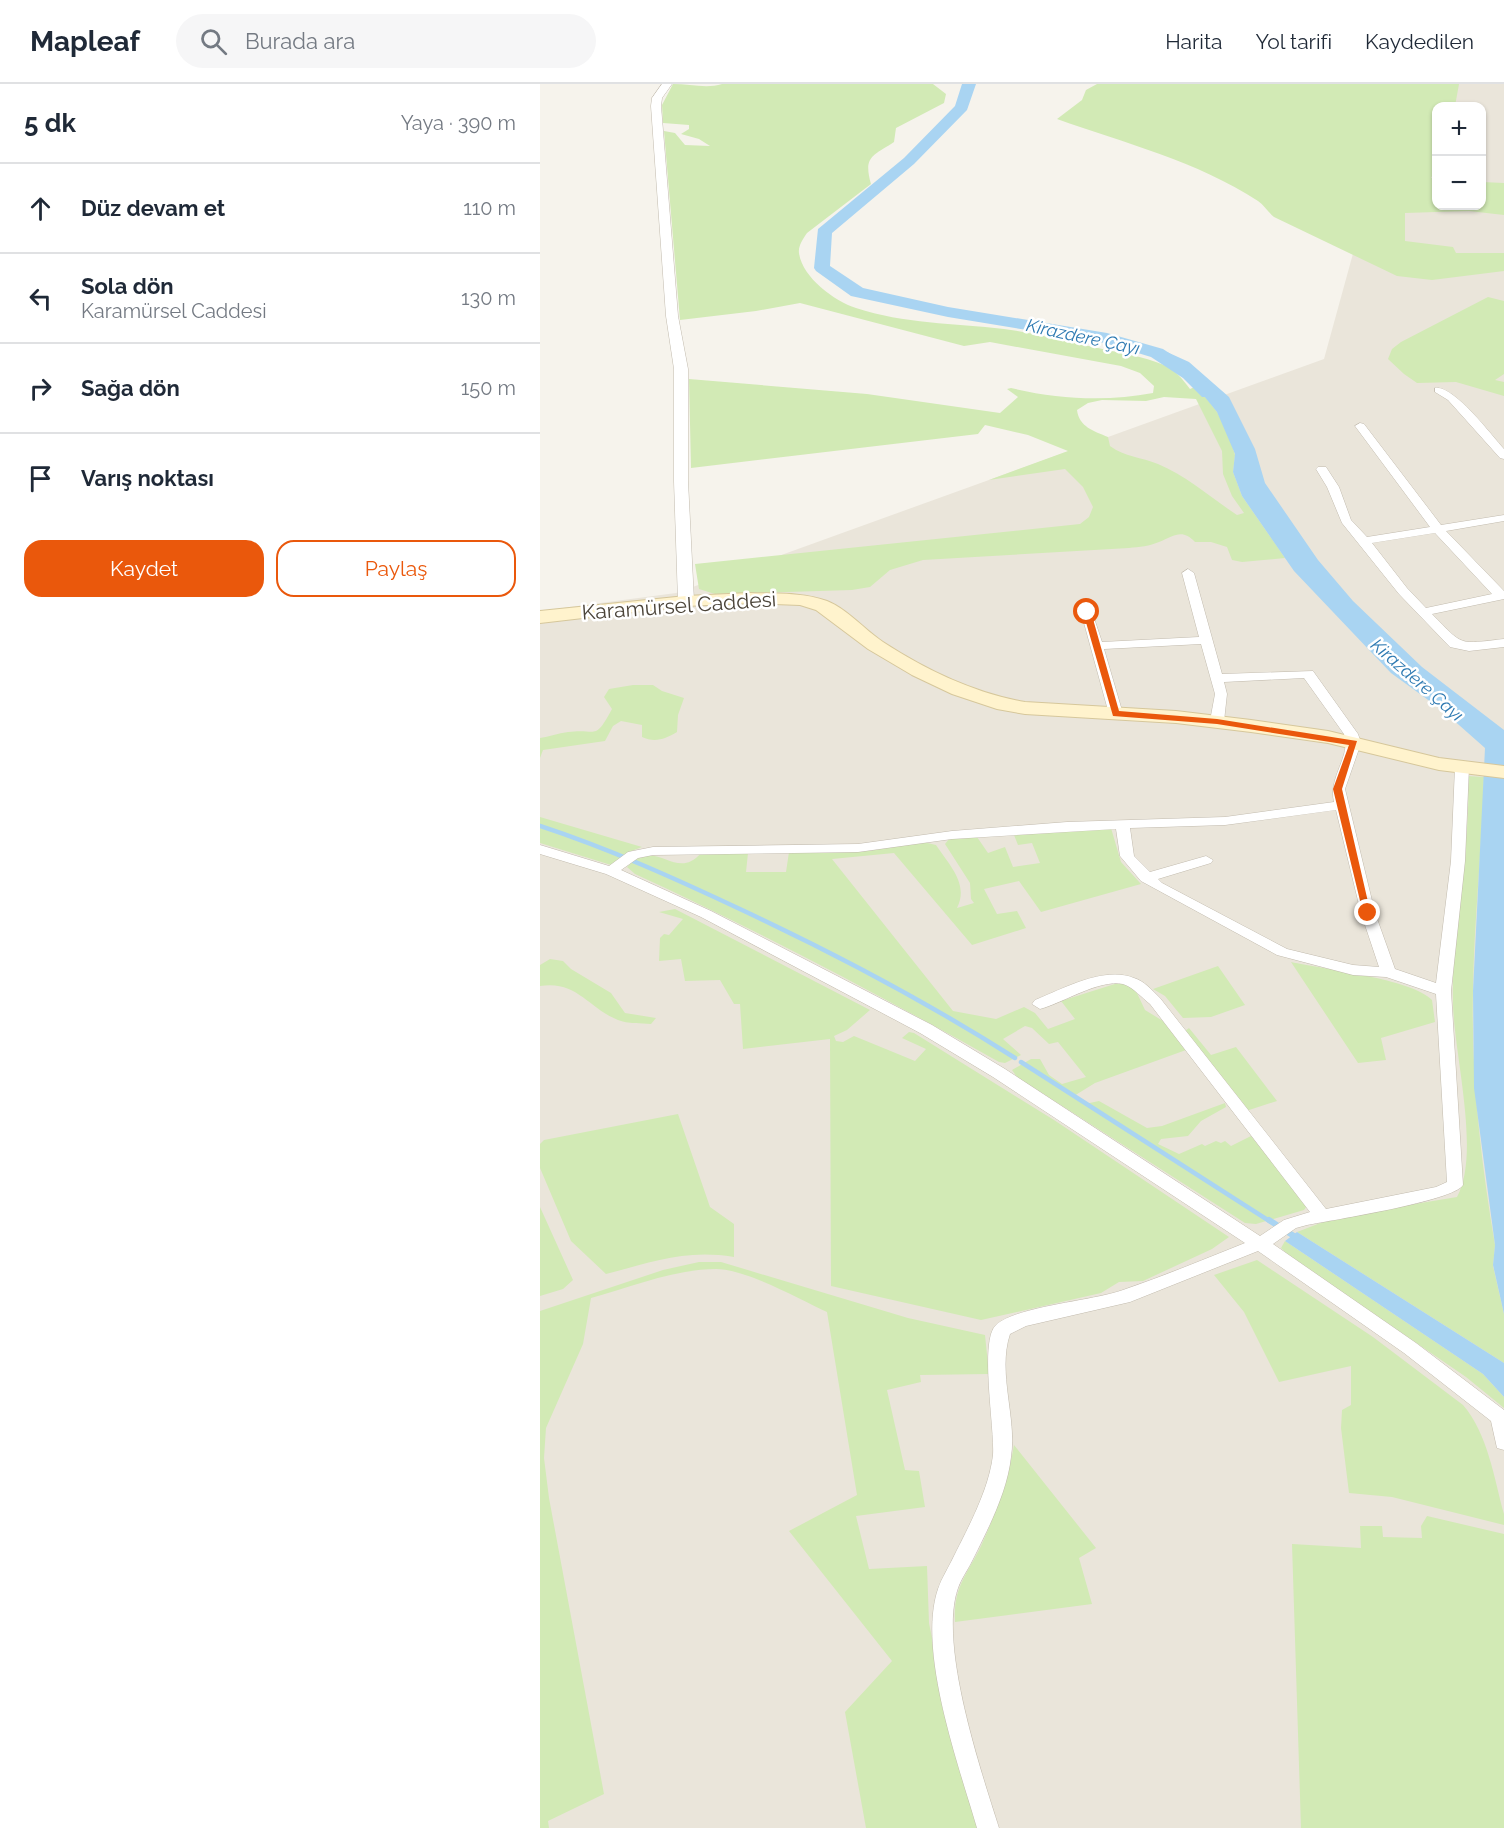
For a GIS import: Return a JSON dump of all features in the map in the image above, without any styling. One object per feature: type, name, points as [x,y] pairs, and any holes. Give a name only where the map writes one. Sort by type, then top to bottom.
[{"type":"main road","name":"Karamürsel Caddesi","points":[[540,616],[686,601],[784,598],[814,603],[892,655],[940,681],[975,696],[1012,706],[1217,721],[1354,743],[1462,767],[1504,772]]},
{"type":"street","points":[[667,84],[657,98],[656,106],[672,316],[681,369],[681,481],[686,601]]},
{"type":"street","points":[[1439,390],[1452,398],[1504,456]]},
{"type":"street","points":[[1360,426],[1438,529],[1502,595]]},
{"type":"street","points":[[1322,469],[1333,487],[1346,520],[1424,612],[1460,646],[1504,643]]},
{"type":"street","points":[[1364,541],[1504,518]]},
{"type":"street","points":[[1188,573],[1217,678],[1221,703],[1217,721]]},
{"type":"street","points":[[1424,612],[1502,595]]},
{"type":"street","points":[[1087,612],[1116,714]]},
{"type":"street","points":[[1096,646],[1207,640]]},
{"type":"street","points":[[1217,678],[1308,674],[1346,726],[1354,743],[1338,784],[1368,913],[1388,972]]},
{"type":"street","points":[[988,1828],[953,1700],[943,1629],[947,1591],[973,1536],[1002,1460],[999,1335],[1010,1324],[1124,1297],[1265,1241],[1290,1224],[1321,1215],[1440,1192],[1455,1185],[1455,1145],[1443,991],[1458,861],[1462,767]]},
{"type":"street","points":[[622,863],[666,850],[858,848],[952,836],[1067,826],[1226,821],[1342,805]]},
{"type":"street","points":[[1122,825],[1127,856],[1146,878],[1282,952],[1353,970],[1388,972],[1443,991]]},
{"type":"street","points":[[540,849],[622,863],[706,914],[926,1029],[999,1072],[1265,1241],[1502,1418],[1504,1443]]},
{"type":"street","points":[[1146,878],[1206,860]]},
{"type":"street","points":[[1040,1004],[1113,979],[1130,981],[1137,986],[1155,1001],[1321,1215]]},
{"type":"shaded area","points":[[1429,84],[1504,84],[1504,1828],[540,1828],[540,611],[676,593],[1324,359],[1368,199]]},
{"type":"green space","points":[[673,84],[704,86],[722,84],[933,84],[946,94],[944,103],[896,128],[894,142],[875,154],[869,162],[871,184],[807,233],[799,250],[801,262],[806,271],[820,287],[838,300],[874,313],[911,320],[1027,333],[1139,357],[1168,367],[1190,389],[1197,386],[1217,412],[1229,435],[1235,455],[1233,472],[1242,496],[1285,558],[1242,562],[1232,560],[1227,547],[1211,542],[1195,542],[1186,535],[1178,534],[1152,544],[1129,548],[923,560],[890,570],[870,587],[852,590],[715,594],[699,589],[695,564],[1080,524],[1089,517],[1093,507],[1083,487],[1065,469],[989,480],[1068,451],[1028,435],[985,425],[978,434],[691,468],[689,379],[867,394],[1000,413],[1018,397],[1007,389],[1011,388],[1064,397],[1117,398],[1153,393],[1154,386],[1140,373],[1121,366],[990,342],[964,346],[800,303],[680,320],[664,131],[675,133],[685,145],[710,146],[699,139],[681,134],[689,129],[689,125],[663,123],[662,105]],"holes":[[[1164,397],[1196,399],[1222,451],[1223,474],[1232,496],[1244,513],[1237,515],[1169,469],[1116,450],[1110,446],[1108,437],[1081,421],[1077,410],[1088,403],[1102,400],[1146,401]]]},
{"type":"green space","points":[[1097,84],[1459,84],[1456,102],[1432,102],[1432,210],[1486,210],[1486,182],[1504,183],[1504,215],[1469,211],[1405,213],[1405,241],[1453,247],[1456,253],[1504,253],[1504,271],[1432,280],[1397,276],[1274,217],[1258,201],[1210,175],[1160,154],[1057,119],[1082,100],[1086,90]]},
{"type":"green space","points":[[1488,297],[1504,301],[1504,374],[1495,380],[1504,382],[1504,396],[1456,382],[1417,383],[1388,359],[1392,349],[1401,342]]},
{"type":"green space","points":[[633,685],[653,685],[662,691],[684,698],[678,715],[677,732],[664,738],[651,740],[642,737],[642,725],[621,721],[613,726],[605,741],[543,750],[540,758],[540,738],[598,730],[612,709],[604,697],[609,689]]},
{"type":"green space","points":[[1468,776],[1484,777],[1474,964],[1475,1087],[1481,1151],[1495,1245],[1493,1266],[1504,1314],[1504,1363],[1297,1232],[1336,1217],[1457,1197],[1464,1178],[1467,1130],[1454,1025],[1453,975],[1467,833]]},
{"type":"green space","points":[[540,817],[642,847],[629,852],[611,865],[540,843]]},
{"type":"green space","points":[[1111,828],[1121,862],[1141,884],[1041,912],[1019,881],[984,889],[997,914],[1017,911],[1026,928],[972,945],[894,853],[832,859],[953,1011],[996,1019],[1024,1007],[1035,1013],[1048,1029],[1075,1019],[1061,1001],[1118,983],[1127,985],[1136,991],[1145,1010],[1163,1021],[1186,1050],[1095,1083],[1074,1096],[1085,1104],[1099,1101],[1147,1128],[1162,1126],[1225,1103],[1226,1107],[1201,1121],[1188,1136],[1161,1139],[1158,1144],[1179,1154],[1202,1144],[1205,1146],[1216,1141],[1221,1143],[1225,1141],[1231,1146],[1251,1136],[1302,1199],[1307,1206],[1304,1210],[1256,1224],[1245,1223],[1017,1077],[1012,1070],[1031,1059],[1040,1059],[1049,1075],[1062,1084],[1086,1077],[1058,1042],[1049,1044],[1032,1028],[1025,1026],[1003,1039],[1021,1055],[1005,1063],[999,1062],[819,964],[635,874],[627,867],[638,858],[648,856],[683,863],[692,861],[701,853],[748,853],[746,872],[786,872],[789,852],[868,851],[923,842],[936,845],[956,875],[961,891],[957,908],[974,903],[971,899],[970,883],[945,844],[949,839],[977,837],[988,853],[1005,847],[1013,867],[1040,863],[1032,843],[1018,845],[1014,835]]},
{"type":"green space","points":[[675,909],[870,1010],[847,1030],[834,1036],[836,1041],[843,1042],[854,1036],[915,1061],[926,1049],[902,1038],[909,1032],[914,1033],[1054,1120],[1229,1237],[1212,1249],[1143,1281],[1119,1282],[1101,1293],[981,1320],[831,1286],[830,1039],[743,1049],[740,1004],[734,1004],[720,980],[685,981],[681,959],[659,961],[660,938],[664,934],[669,935],[683,919],[659,912]]},
{"type":"green space","points":[[550,959],[563,961],[571,969],[611,993],[625,1013],[656,1018],[651,1024],[622,1021],[608,1015],[582,996],[564,987],[540,986],[540,965]]},
{"type":"green space","points":[[1291,962],[1406,986],[1432,1000],[1435,1022],[1381,1038],[1386,1060],[1358,1063]]},
{"type":"green space","points":[[1218,966],[1245,1005],[1211,1017],[1183,1018],[1165,996],[1153,989]]},
{"type":"green space","points":[[1189,1028],[1211,1055],[1236,1047],[1277,1101],[1246,1111],[1185,1031]]},
{"type":"green space","points":[[678,1114],[710,1207],[734,1224],[734,1257],[684,1256],[654,1261],[606,1274],[571,1241],[540,1168],[540,1144],[544,1140]]},
{"type":"green space","points":[[540,1207],[573,1280],[563,1289],[540,1296]]},
{"type":"green space","points":[[1285,1241],[1483,1374],[1504,1397],[1504,1408],[1466,1377],[1288,1255],[1281,1248]]},
{"type":"green space","points":[[1257,1260],[1373,1337],[1463,1405],[1479,1429],[1484,1443],[1504,1514],[1504,1525],[1392,1497],[1349,1493],[1341,1428],[1342,1410],[1351,1405],[1351,1366],[1279,1382],[1244,1312],[1214,1275]]},
{"type":"green space","points":[[699,1262],[721,1262],[908,1318],[985,1335],[989,1374],[920,1375],[921,1382],[887,1390],[905,1470],[919,1471],[925,1507],[856,1516],[869,1569],[927,1566],[929,1623],[935,1653],[981,1828],[866,1828],[845,1712],[892,1661],[789,1531],[857,1495],[827,1312],[757,1279],[728,1270],[716,1269],[669,1275],[591,1298],[583,1344],[546,1428],[544,1458],[549,1498],[604,1794],[548,1821],[549,1828],[540,1828],[540,1311],[663,1270]]},
{"type":"green space","points":[[1014,1445],[1096,1548],[1079,1558],[1092,1604],[955,1622],[956,1599],[959,1590],[996,1509],[1005,1484]]},
{"type":"green space","points":[[1427,1516],[1504,1534],[1504,1828],[1301,1828],[1292,1544],[1361,1548],[1360,1526],[1382,1526],[1383,1537],[1422,1538],[1421,1526]]},
{"type":"water","points":[[1167,352],[1189,362],[1229,397],[1255,449],[1265,483],[1318,560],[1353,601],[1422,667],[1504,730],[1504,1314],[1493,1265],[1495,1245],[1474,1088],[1473,991],[1485,748],[1442,710],[1391,673],[1294,571],[1242,496],[1233,472],[1235,454],[1217,412],[1177,363],[1157,353]]},
{"type":"water","points":[[1297,1232],[1504,1363],[1504,1397],[1483,1374],[1285,1241]]},
{"type":"waterway","name":"Kirazdere Çayı","points":[[969,84],[962,107],[909,161],[824,232],[822,268],[857,292],[948,312],[1107,338],[1157,353],[1189,374],[1208,393]]},
{"type":"waterway","points":[[540,826],[642,865],[777,927],[915,998],[1015,1058]]},
{"type":"waterway","points":[[1021,1062],[1271,1222]]},
{"type":"waterway","points":[[1269,1220],[1297,1238]]},
{"type":"route","points":[[1087,612],[1116,714],[1217,721],[1328,737],[1354,743],[1338,789],[1368,913]]}]
